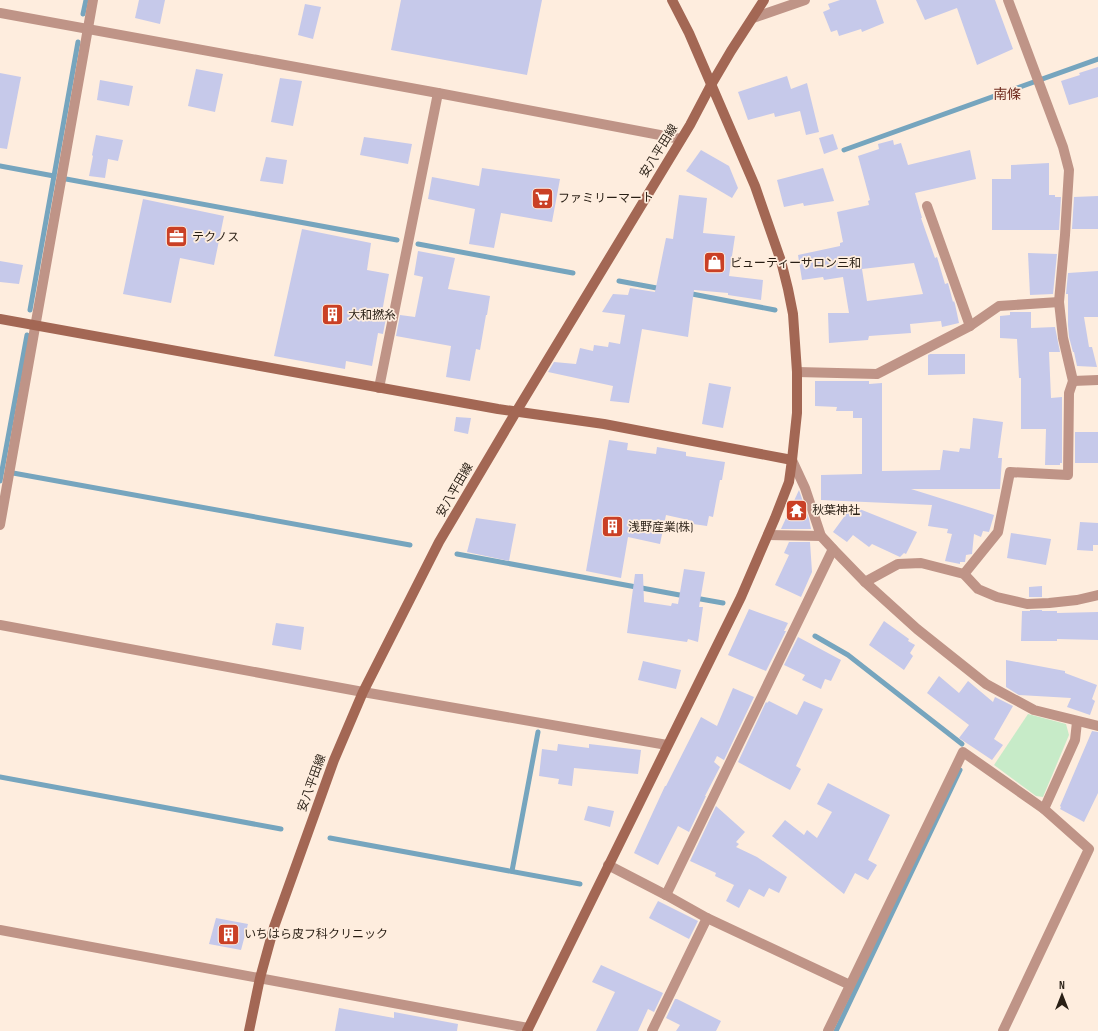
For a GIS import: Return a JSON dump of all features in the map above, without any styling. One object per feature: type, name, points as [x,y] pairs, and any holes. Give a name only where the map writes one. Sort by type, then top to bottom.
[{"type":"street","points":[[0,525],[93,0]]},
{"type":"street","points":[[0,930],[260,978],[527,1030],[741,597],[789,482],[797,414],[797,372],[793,314],[781,261],[755,186],[689,33],[672,0]]},
{"type":"street","name":"安八平田線","points":[[249,1031],[260,978],[274,927],[334,760],[363,692],[439,542],[690,125],[731,51],[764,0]]},
{"type":"street","points":[[753,18],[805,0]]},
{"type":"street","points":[[964,574],[998,532],[1010,472],[1068,475],[1069,393],[1073,381],[1063,338],[1059,302],[1069,170],[1063,147],[1008,0]]},
{"type":"street","points":[[0,13],[681,139]]},
{"type":"street","points":[[379,388],[438,93]]},
{"type":"street","points":[[927,206],[970,326]]},
{"type":"street","points":[[797,372],[877,374],[970,326],[999,306],[1059,302]]},
{"type":"street","points":[[0,318],[379,388],[516,412],[604,424],[792,460]]},
{"type":"street","points":[[1073,381],[1098,380]]},
{"type":"street","points":[[792,460],[805,488],[821,536],[865,582],[917,629],[986,684],[1034,710],[1098,726]]},
{"type":"street","points":[[768,535],[821,536]]},
{"type":"street","points":[[666,895],[833,549]]},
{"type":"street","points":[[865,582],[898,564],[921,563],[964,574],[978,589],[997,598],[1027,604],[1076,600],[1098,595]]},
{"type":"street","points":[[0,625],[363,692],[667,745]]},
{"type":"street","points":[[1044,809],[1075,740],[1078,722]]},
{"type":"street","points":[[828,1031],[963,752],[1044,809],[1089,849],[1003,1031]]},
{"type":"street","points":[[608,865],[707,918],[850,985]]},
{"type":"street","points":[[652,1031],[707,918]]},
{"type":"green space","points":[[1028,714],[1066,724],[1069,735],[1043,797],[1036,796],[994,765]]},
{"type":"building","points":[[139,0],[165,0],[160,24],[135,18]]},
{"type":"building","points":[[401,0],[542,0],[527,75],[391,50]]},
{"type":"building","points":[[840,0],[876,0],[884,23],[862,32],[861,29],[839,36],[837,30],[831,32],[823,12],[830,9],[828,4]]},
{"type":"building","points":[[916,0],[995,0],[1013,49],[977,65],[957,8],[925,20]]},
{"type":"building","points":[[305,4],[321,7],[313,39],[298,35]]},
{"type":"building","points":[[1098,67],[1098,97],[1069,105],[1061,81]]},
{"type":"building","points":[[196,69],[223,74],[215,112],[188,106]]},
{"type":"building","points":[[0,73],[21,77],[7,149],[0,148]]},
{"type":"building","points":[[787,76],[791,89],[807,83],[819,132],[806,135],[800,111],[775,117],[774,113],[748,120],[738,92]]},
{"type":"building","points":[[280,78],[302,81],[293,126],[271,122]]},
{"type":"building","points":[[100,80],[133,86],[129,106],[97,100]]},
{"type":"building","points":[[833,134],[838,149],[824,154],[819,138]]},
{"type":"building","points":[[96,135],[123,140],[118,161],[108,159],[105,178],[89,176]]},
{"type":"building","points":[[364,137],[412,144],[408,164],[360,155]]},
{"type":"building","points":[[893,140],[894,145],[901,143],[908,165],[970,150],[976,179],[915,193],[921,218],[935,258],[937,257],[945,284],[948,283],[959,323],[942,327],[941,321],[910,324],[911,333],[869,336],[868,340],[829,343],[828,313],[849,313],[843,277],[824,280],[823,277],[802,280],[798,255],[840,246],[840,243],[843,242],[837,212],[869,205],[868,201],[870,200],[858,156],[879,149],[878,144]],"holes":[[[914,263],[923,294],[867,301],[862,269]]]},
{"type":"building","points":[[701,150],[729,166],[738,188],[732,198],[686,171]]},
{"type":"building","points":[[266,157],[287,160],[283,184],[260,181]]},
{"type":"building","points":[[1049,163],[1049,195],[1061,197],[1059,230],[992,230],[992,179],[1011,179],[1011,165]]},
{"type":"building","points":[[482,168],[560,179],[552,222],[501,213],[494,248],[469,244],[475,209],[428,199],[432,177],[479,186]]},
{"type":"building","points":[[823,168],[834,201],[804,206],[803,203],[784,207],[777,180]]},
{"type":"building","points":[[679,195],[707,198],[703,233],[735,236],[729,276],[763,280],[761,300],[728,295],[728,293],[694,290],[688,337],[642,329],[629,403],[610,401],[613,386],[548,372],[554,362],[576,364],[580,348],[593,351],[594,345],[608,347],[609,342],[620,344],[625,315],[602,312],[613,294],[628,295],[630,288],[655,292],[666,238],[673,239]]},
{"type":"building","points":[[1098,196],[1098,229],[1072,229],[1074,197]]},
{"type":"building","name":"テクノス","points":[[143,199],[224,216],[214,265],[180,258],[171,303],[123,294]]},
{"type":"building","name":"大和撚糸","points":[[302,229],[371,243],[367,270],[389,274],[382,312],[387,313],[383,334],[378,333],[372,366],[346,361],[345,369],[274,356]]},
{"type":"building","points":[[418,251],[455,258],[448,289],[490,296],[480,350],[476,349],[470,381],[446,377],[451,346],[396,336],[400,315],[415,317],[423,277],[414,275]]},
{"type":"building","points":[[1028,253],[1057,254],[1053,294],[1030,295]]},
{"type":"building","points":[[0,261],[23,265],[19,284],[0,282]]},
{"type":"building","points":[[1098,271],[1098,317],[1084,317],[1089,347],[1092,347],[1097,367],[1077,366],[1069,337],[1068,294],[1066,294],[1068,273]]},
{"type":"building","points":[[1010,312],[1031,312],[1031,328],[1055,327],[1060,352],[1049,352],[1051,398],[1062,397],[1062,463],[1060,463],[1060,465],[1045,465],[1046,429],[1021,429],[1021,378],[1019,378],[1017,339],[1000,338],[1000,316],[1010,315]]},
{"type":"building","points":[[965,354],[965,374],[928,375],[928,355]]},
{"type":"building","points":[[815,381],[869,381],[869,384],[882,383],[882,471],[940,470],[943,450],[959,452],[960,448],[970,449],[973,418],[1003,422],[998,458],[1002,458],[1000,489],[911,489],[994,515],[989,532],[983,531],[981,537],[974,534],[972,554],[966,555],[965,562],[960,562],[960,564],[945,561],[952,534],[947,533],[948,529],[928,526],[932,505],[821,500],[821,475],[862,474],[862,418],[853,418],[853,411],[836,411],[837,407],[815,406]]},
{"type":"building","points":[[709,383],[731,387],[723,428],[702,424]]},
{"type":"building","points":[[456,417],[471,418],[468,434],[454,431]]},
{"type":"building","points":[[1075,432],[1098,432],[1098,463],[1075,463]]},
{"type":"building","points":[[609,440],[628,443],[627,450],[656,454],[657,447],[686,452],[686,456],[725,462],[713,517],[709,516],[707,526],[693,524],[693,521],[666,515],[660,544],[628,537],[621,578],[586,571]]},
{"type":"building","name":"秋葉神社","points":[[799,490],[811,529],[781,529]]},
{"type":"building","points":[[852,506],[917,532],[906,554],[904,553],[900,557],[872,544],[869,547],[853,535],[847,542],[833,532]]},
{"type":"building","points":[[476,518],[516,524],[509,561],[467,552]]},
{"type":"building","points":[[1080,522],[1098,523],[1098,545],[1093,545],[1093,551],[1077,550]]},
{"type":"building","points":[[1011,533],[1051,539],[1046,565],[1007,558]]},
{"type":"building","points":[[789,542],[810,542],[812,572],[801,597],[775,585],[789,555],[784,553]]},
{"type":"building","points":[[684,569],[705,572],[699,607],[703,607],[698,642],[688,639],[687,642],[627,633],[635,574],[643,574],[644,602],[671,606],[672,603],[678,604]]},
{"type":"building","points":[[1042,586],[1042,597],[1029,597],[1029,587]]},
{"type":"building","points":[[749,609],[788,623],[784,631],[786,631],[766,671],[728,655]]},
{"type":"building","points":[[1022,611],[1057,611],[1057,613],[1098,612],[1098,640],[1057,639],[1057,641],[1021,641]]},
{"type":"building","points":[[884,621],[915,645],[910,653],[913,656],[904,670],[869,645]]},
{"type":"building","points":[[276,623],[304,627],[301,650],[272,645]]},
{"type":"building","points":[[798,637],[841,660],[831,681],[825,679],[821,689],[802,680],[805,675],[784,665]]},
{"type":"building","points":[[1006,660],[1065,671],[1065,673],[1097,685],[1092,699],[1095,701],[1090,715],[1067,707],[1071,698],[1019,695],[1006,687]]},
{"type":"building","points":[[643,661],[681,670],[676,689],[638,680]]},
{"type":"building","points":[[939,676],[959,693],[968,681],[993,702],[995,697],[1013,706],[994,739],[1003,745],[992,760],[959,738],[969,725],[927,693]]},
{"type":"building","points":[[733,688],[754,697],[724,760],[717,756],[714,762],[720,767],[689,832],[678,826],[658,865],[634,853],[665,786],[701,717],[717,726]]},
{"type":"building","points":[[769,701],[797,715],[804,701],[823,709],[796,766],[801,769],[790,790],[738,762],[766,702],[767,703]]},
{"type":"building","points":[[1092,731],[1098,732],[1098,793],[1084,822],[1060,809],[1060,806]]},
{"type":"building","points":[[558,744],[589,748],[589,744],[641,750],[638,774],[574,768],[572,786],[558,784],[559,779],[539,776],[542,749],[557,751]]},
{"type":"building","points":[[828,783],[890,815],[868,860],[877,865],[868,880],[855,873],[844,894],[772,836],[785,820],[804,835],[807,830],[817,838],[832,812],[817,804]]},
{"type":"building","points":[[588,806],[614,811],[610,827],[584,820]]},
{"type":"building","points":[[716,806],[745,832],[736,842],[739,844],[736,847],[757,857],[787,877],[779,893],[769,888],[764,897],[749,889],[739,908],[726,901],[734,885],[715,876],[716,873],[690,861]]},
{"type":"building","points":[[658,901],[698,921],[689,939],[649,918]]},
{"type":"building","name":"いちはら皮フ科クリニック","points":[[216,918],[248,924],[241,950],[209,944]]},
{"type":"building","points":[[601,965],[663,993],[654,1012],[648,1009],[638,1031],[596,1031],[615,992],[592,982]]},
{"type":"building","points":[[675,999],[721,1021],[716,1031],[676,1031],[680,1025],[666,1018]]},
{"type":"building","points":[[339,1008],[394,1018],[394,1012],[458,1024],[457,1031],[335,1031]]},
{"type":"waterway","points":[[83,14],[86,0]]},
{"type":"waterway","points":[[30,310],[78,42]]},
{"type":"waterway","points":[[844,150],[1098,59]]},
{"type":"waterway","points":[[0,166],[54,176]]},
{"type":"waterway","points":[[66,179],[397,240]]},
{"type":"waterway","points":[[418,244],[573,273]]},
{"type":"waterway","points":[[619,281],[662,289]]},
{"type":"waterway","points":[[687,293],[775,310]]},
{"type":"waterway","points":[[0,481],[27,335]]},
{"type":"waterway","points":[[13,473],[410,545]]},
{"type":"waterway","points":[[457,554],[685,596]]},
{"type":"waterway","points":[[695,598],[723,603]]},
{"type":"waterway","points":[[815,636],[848,655],[962,744]]},
{"type":"waterway","points":[[512,871],[538,732]]},
{"type":"waterway","points":[[836,1031],[960,770]]},
{"type":"waterway","points":[[0,777],[281,829]]},
{"type":"waterway","points":[[330,838],[580,884]]},
{"type":"place","name":"ファミリーマート","points":[[542,198]]},
{"type":"place","name":"テクノス","points":[[177,237]]},
{"type":"place","name":"ビューティーサロン三和","points":[[715,263]]},
{"type":"place","name":"大和撚糸","points":[[332,315]]},
{"type":"place","name":"秋葉神社","points":[[797,510]]},
{"type":"place","name":"浅野産業(株)","points":[[612,527]]},
{"type":"place","name":"いちはら皮フ科クリニック","points":[[229,934]]},
{"type":"district","name":"南條","points":[[1007,94]]}]
